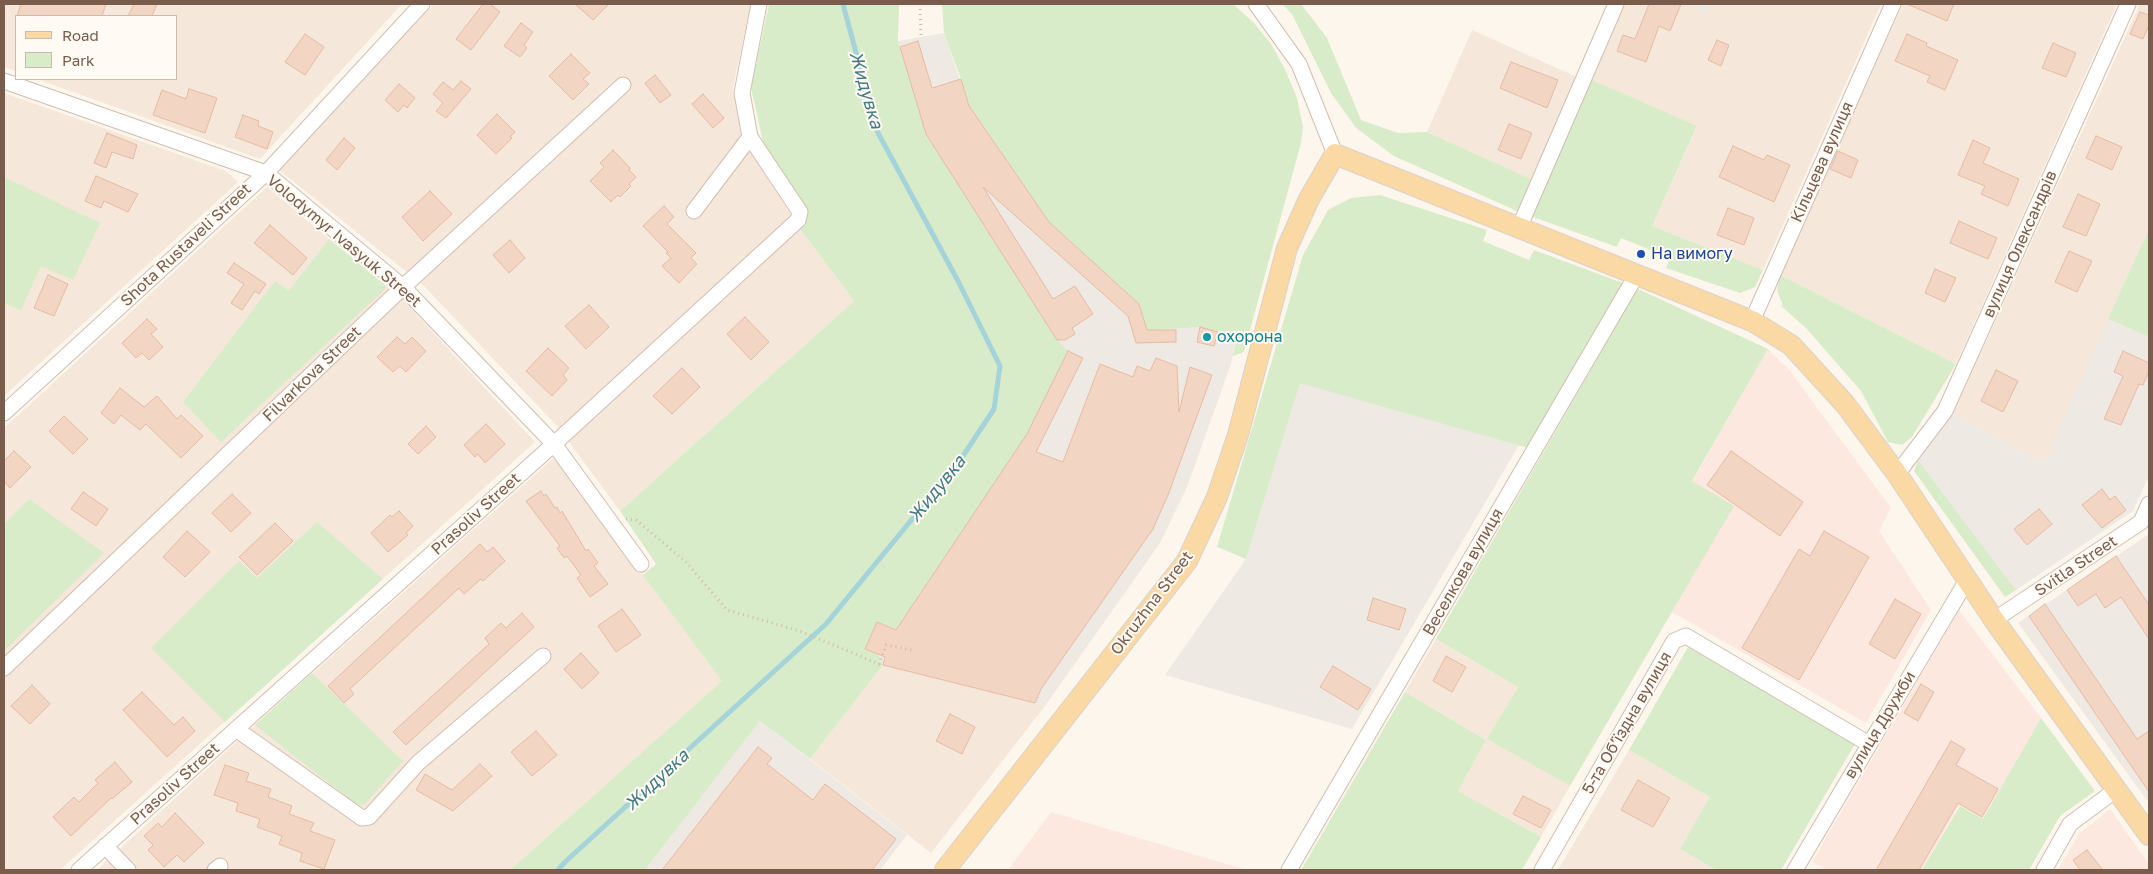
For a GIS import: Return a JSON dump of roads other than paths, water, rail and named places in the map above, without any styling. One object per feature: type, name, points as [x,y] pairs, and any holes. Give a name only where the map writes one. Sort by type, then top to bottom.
[{"type":"main road","points":[[1335,154],[1752,321],[1791,345],[1845,404],[1897,474],[1966,580],[2149,836]]},
{"type":"main road","name":"Okruzhna Street","points":[[945,870],[1187,561],[1217,496],[1238,435],[1287,248],[1309,199],[1335,154]]},
{"type":"street","name":"Shota Rustaveli Street","points":[[4,413],[266,173],[422,4]]},
{"type":"street","points":[[694,211],[750,137],[742,93],[758,4]]},
{"type":"street","points":[[1256,4],[1299,64],[1335,154]]},
{"type":"street","points":[[1519,228],[1616,4]]},
{"type":"street","name":"Кільцева вулиця","points":[[1752,321],[1892,4]]},
{"type":"street","name":"вулиця Олександрів","points":[[1897,474],[1945,411],[2128,4]]},
{"type":"street","name":"Volodymyr Ivasyuk Street","points":[[4,81],[266,173],[403,287],[554,444],[641,564]]},
{"type":"street","name":"Filvarkova Street","points":[[4,668],[403,287],[624,85]]},
{"type":"street","name":"Prasoliv Street","points":[[80,870],[554,444],[798,220],[800,212],[750,137]]},
{"type":"street","name":"Веселкова вулиця","points":[[1289,870],[1637,274]]},
{"type":"street","name":"Svitla Street","points":[[1994,620],[2141,522],[2149,504]]},
{"type":"street","name":"вулиця Дружби","points":[[1795,870],[1966,580]]},
{"type":"street","name":"5-та Обʼїздна вулиця","points":[[1542,870],[1674,641],[1686,636],[1869,744]]},
{"type":"street","points":[[236,729],[362,818],[369,817],[418,763],[543,656]]},
{"type":"street","points":[[2044,870],[2070,824],[2117,789]]},
{"type":"street","points":[[105,846],[128,870]]},
{"type":"waterway","name":"Жидувка","points":[[558,870],[826,624],[959,462],[994,409],[1000,366],[958,281],[877,131],[843,4]]},
{"type":"place","name":"На вимогу","points":[[1641,254]]},
{"type":"place","name":"охорона","points":[[1207,337]]}]
